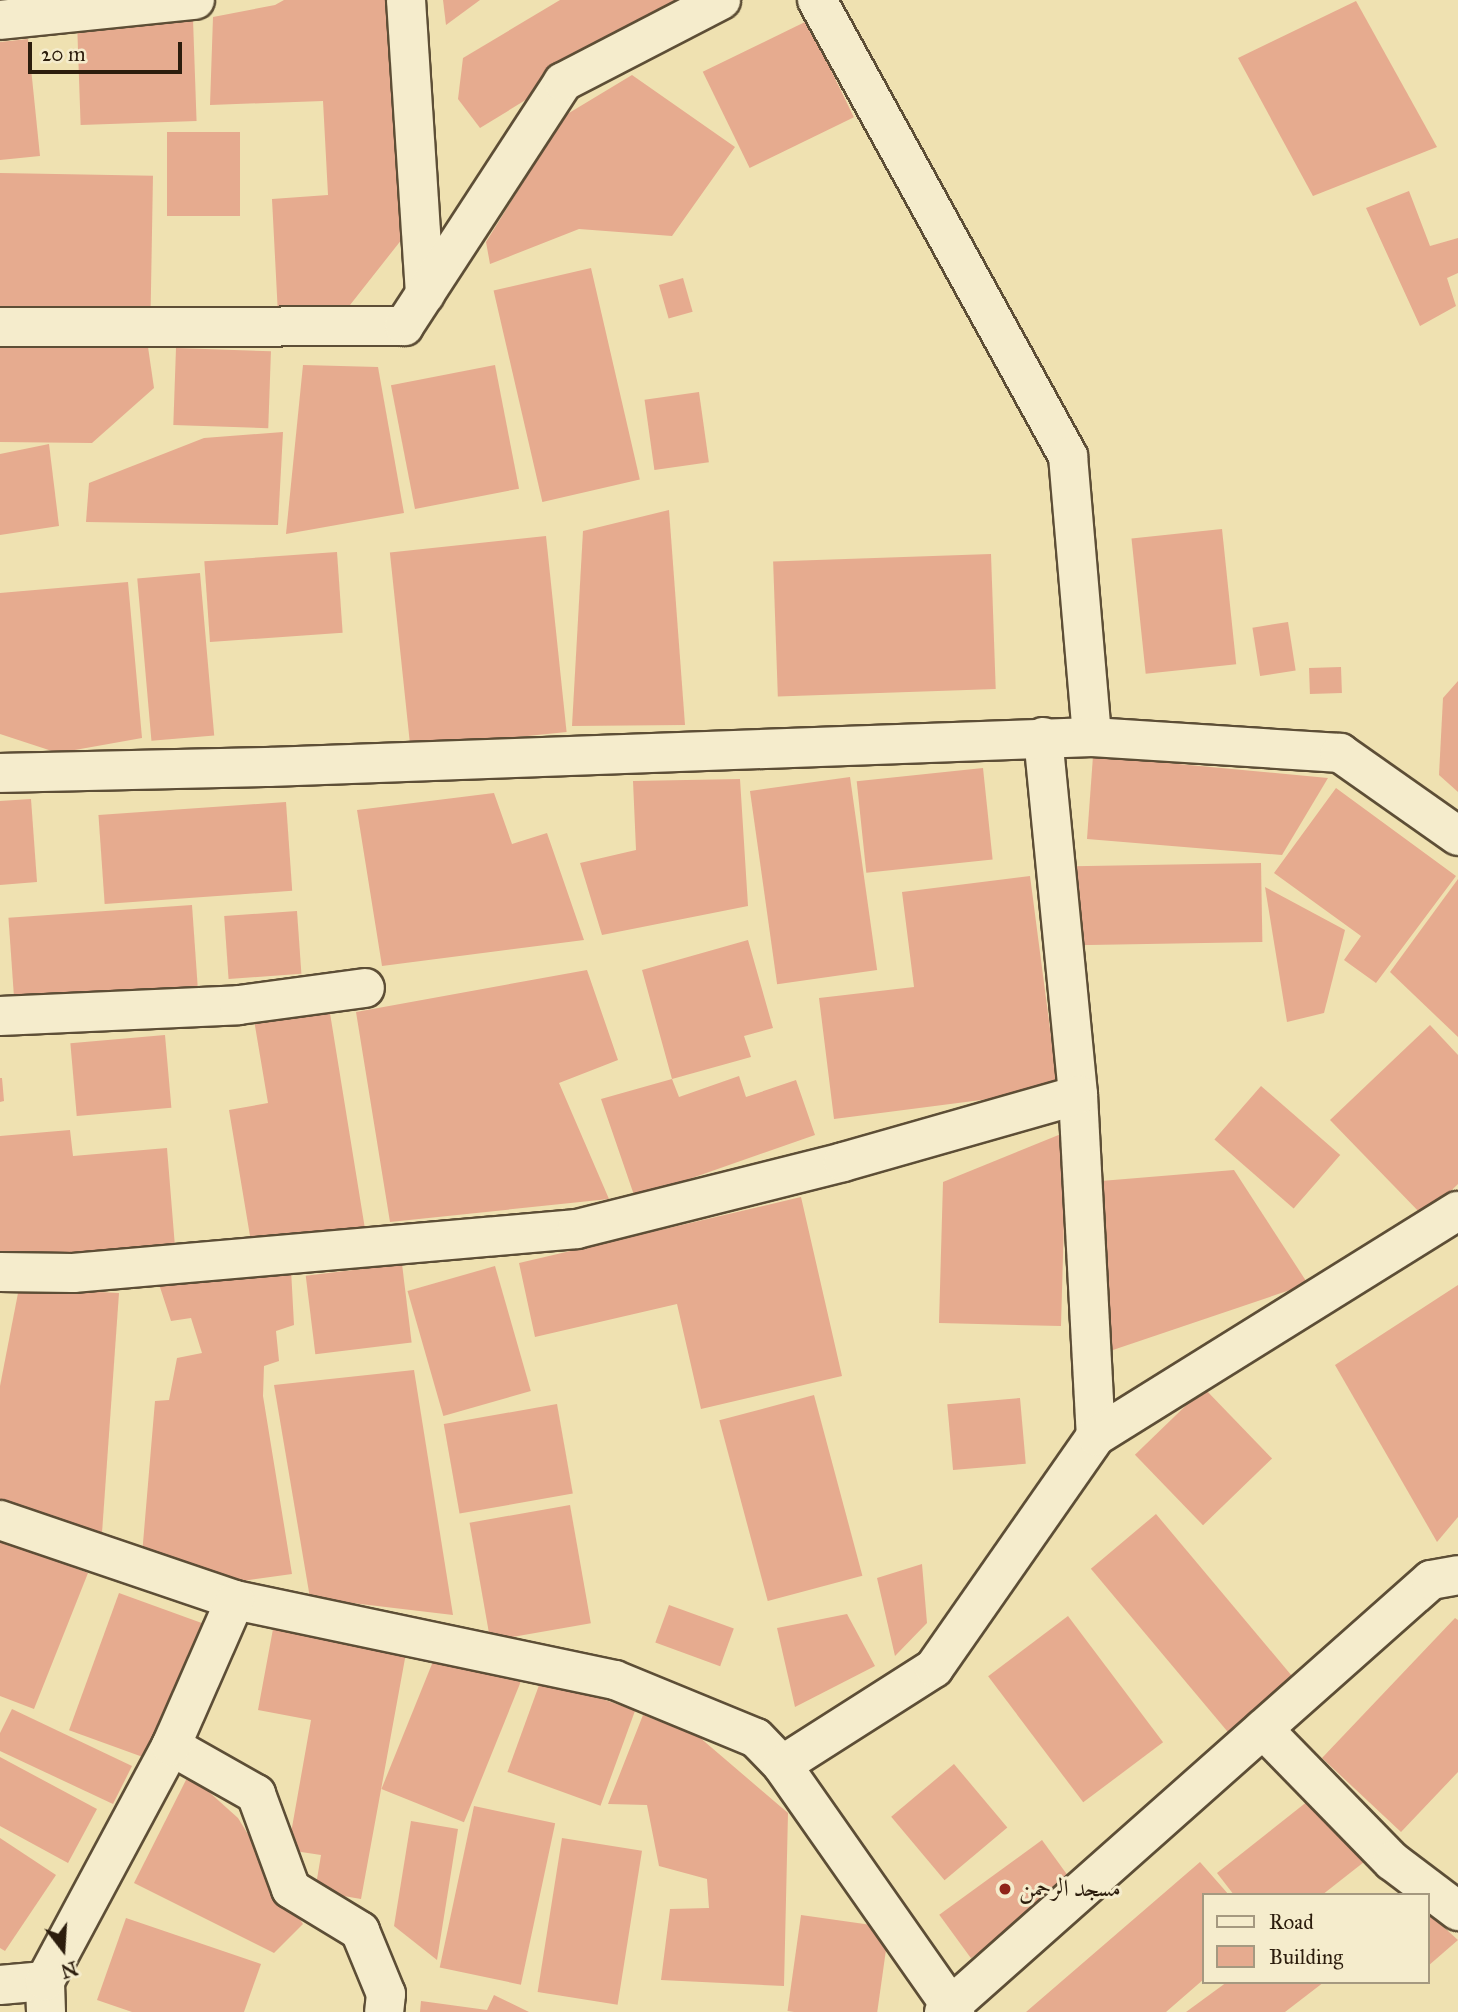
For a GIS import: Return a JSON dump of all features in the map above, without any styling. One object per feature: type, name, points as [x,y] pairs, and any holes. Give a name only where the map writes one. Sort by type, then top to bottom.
[{"type":"street","points":[[0,20],[195,0]]},
{"type":"street","points":[[406,0],[425,294]]},
{"type":"street","points":[[0,327],[404,326],[563,82],[721,0]]},
{"type":"street","points":[[817,0],[1068,456],[1092,737]]},
{"type":"street","points":[[1043,737],[1078,1095],[1096,1436]]},
{"type":"street","points":[[0,773],[269,767],[1092,737],[1340,753],[1458,836]]},
{"type":"street","points":[[0,1016],[239,1005],[365,988]]},
{"type":"street","points":[[0,1272],[74,1273],[578,1229],[843,1162],[1078,1095]]},
{"type":"street","points":[[782,1765],[934,1668],[1096,1436],[1458,1211]]},
{"type":"street","points":[[0,1520],[235,1600],[615,1680],[756,1738],[782,1765],[950,2010],[1431,1580],[1458,1575]]},
{"type":"street","points":[[0,1985],[45,1996],[171,1746],[235,1600]]},
{"type":"street","points":[[1263,1729],[1392,1861],[1458,1911]]},
{"type":"street","points":[[171,1746],[256,1794],[291,1889],[360,1931],[386,1994],[384,2012]]},
{"type":"building","points":[[284,0],[387,0],[406,234],[350,305],[278,315],[272,199],[328,195],[323,101],[210,105],[213,17],[275,5]]},
{"type":"building","points":[[443,0],[480,0],[446,25]]},
{"type":"building","points":[[560,0],[689,0],[480,128],[458,99],[463,58]]},
{"type":"building","points":[[1356,1],[1437,147],[1313,196],[1238,58]]},
{"type":"building","points":[[193,19],[197,121],[81,125],[77,23]]},
{"type":"building","points":[[807,21],[854,117],[750,168],[703,72]]},
{"type":"building","points":[[28,39],[40,156],[0,160],[0,42]]},
{"type":"building","points":[[632,75],[735,147],[672,236],[579,229],[490,264],[486,242],[564,116]]},
{"type":"building","points":[[167,132],[240,132],[240,216],[167,216]]},
{"type":"building","points":[[0,173],[153,176],[151,314],[0,311]]},
{"type":"building","points":[[1409,191],[1430,246],[1458,238],[1458,273],[1447,278],[1456,306],[1420,326],[1366,208]]},
{"type":"building","points":[[591,268],[640,479],[542,502],[494,290]]},
{"type":"building","points":[[683,278],[693,312],[669,319],[659,285]]},
{"type":"building","points":[[0,346],[148,347],[154,388],[92,443],[0,442]]},
{"type":"building","points":[[176,348],[271,351],[268,428],[173,425]]},
{"type":"building","points":[[303,365],[378,367],[404,513],[286,534]]},
{"type":"building","points":[[495,365],[519,489],[415,509],[391,385]]},
{"type":"building","points":[[699,392],[709,462],[654,470],[645,400]]},
{"type":"building","points":[[283,432],[278,525],[86,522],[89,483],[204,438]]},
{"type":"building","points":[[49,444],[59,526],[0,535],[0,454]]},
{"type":"building","points":[[669,510],[685,725],[572,726],[583,531]]},
{"type":"building","points":[[1222,529],[1236,664],[1146,674],[1131,539]]},
{"type":"building","points":[[546,536],[567,732],[410,748],[390,552]]},
{"type":"building","points":[[337,552],[343,633],[210,642],[204,561]]},
{"type":"building","points":[[991,554],[996,689],[778,697],[773,562]]},
{"type":"building","points":[[200,573],[214,735],[151,741],[137,578]]},
{"type":"building","points":[[128,582],[142,738],[58,753],[0,734],[0,593]]},
{"type":"building","points":[[1288,622],[1296,670],[1260,676],[1252,628]]},
{"type":"building","points":[[1341,667],[1342,693],[1310,694],[1309,668]]},
{"type":"building","points":[[1458,681],[1458,792],[1439,775],[1443,698]]},
{"type":"building","points":[[1093,756],[1328,778],[1282,855],[1087,839]]},
{"type":"building","points":[[983,768],[993,859],[866,873],[857,781]]},
{"type":"building","points":[[850,777],[877,970],[777,984],[750,791]]},
{"type":"building","points":[[740,779],[748,906],[602,935],[580,863],[636,850],[633,781]]},
{"type":"building","points":[[1336,788],[1456,876],[1376,983],[1344,960],[1361,936],[1274,873]]},
{"type":"building","points":[[494,793],[512,844],[547,833],[584,940],[382,966],[357,810]]},
{"type":"building","points":[[31,799],[37,882],[0,885],[0,801]]},
{"type":"building","points":[[286,802],[292,891],[105,904],[98,815]]},
{"type":"building","points":[[1261,863],[1262,942],[1074,945],[1073,866]]},
{"type":"building","points":[[1030,876],[1058,1090],[834,1119],[819,998],[914,987],[902,892]]},
{"type":"building","points":[[1458,879],[1458,1037],[1390,972]]},
{"type":"building","points":[[1265,887],[1345,930],[1324,1013],[1287,1022]]},
{"type":"building","points":[[192,905],[198,992],[15,1005],[8,918]]},
{"type":"building","points":[[297,911],[301,974],[229,979],[224,916]]},
{"type":"building","points":[[748,940],[773,1028],[744,1036],[751,1057],[672,1079],[642,970]]},
{"type":"building","points":[[587,970],[618,1060],[559,1083],[609,1199],[390,1222],[356,1012]]},
{"type":"building","points":[[329,1007],[365,1229],[252,1248],[229,1110],[268,1103],[254,1020]]},
{"type":"building","points":[[1430,1025],[1458,1055],[1458,1184],[1424,1217],[1330,1120]]},
{"type":"building","points":[[165,1035],[171,1108],[77,1116],[70,1043]]},
{"type":"building","points":[[739,1076],[746,1097],[796,1080],[815,1135],[635,1198],[601,1099],[672,1079],[679,1097]]},
{"type":"building","points":[[0,1078],[4,1101],[0,1102]]},
{"type":"building","points":[[1261,1086],[1340,1155],[1294,1208],[1214,1140]]},
{"type":"building","points":[[70,1130],[73,1156],[167,1148],[175,1247],[0,1260],[0,1136]]},
{"type":"building","points":[[1061,1134],[1065,1185],[1061,1326],[939,1323],[943,1182]]},
{"type":"building","points":[[1234,1170],[1308,1284],[1107,1352],[1101,1181]]},
{"type":"building","points":[[801,1197],[842,1376],[701,1409],[677,1304],[535,1337],[519,1263]]},
{"type":"building","points":[[402,1264],[412,1342],[315,1354],[306,1276]]},
{"type":"building","points":[[495,1266],[531,1391],[443,1416],[408,1291]]},
{"type":"building","points":[[291,1269],[294,1325],[276,1331],[279,1361],[264,1366],[263,1396],[292,1574],[242,1581],[142,1555],[155,1401],[169,1400],[177,1358],[202,1353],[191,1318],[171,1321],[157,1278]]},
{"type":"building","points":[[1458,1285],[1458,1517],[1437,1542],[1335,1365]]},
{"type":"building","points":[[19,1288],[119,1293],[102,1533],[0,1504],[0,1386]]},
{"type":"building","points":[[414,1370],[453,1615],[310,1598],[274,1385]]},
{"type":"building","points":[[1204,1388],[1272,1458],[1203,1525],[1135,1455]]},
{"type":"building","points":[[814,1395],[862,1576],[768,1601],[719,1420]]},
{"type":"building","points":[[1020,1398],[1026,1464],[953,1470],[947,1404]]},
{"type":"building","points":[[557,1404],[573,1494],[460,1514],[444,1424]]},
{"type":"building","points":[[570,1505],[591,1623],[490,1641],[470,1523]]},
{"type":"building","points":[[1156,1514],[1297,1682],[1232,1736],[1091,1569]]},
{"type":"building","points":[[0,1539],[88,1573],[34,1709],[0,1696]]},
{"type":"building","points":[[922,1564],[927,1623],[895,1656],[877,1578]]},
{"type":"building","points":[[119,1593],[202,1623],[152,1760],[69,1730]]},
{"type":"building","points":[[669,1605],[734,1629],[720,1666],[655,1643]]},
{"type":"building","points":[[847,1614],[875,1666],[795,1707],[777,1628]]},
{"type":"building","points":[[1068,1616],[1163,1742],[1083,1802],[988,1676]]},
{"type":"building","points":[[1455,1618],[1458,1620],[1458,1772],[1401,1832],[1322,1758]]},
{"type":"building","points":[[273,1629],[406,1653],[361,1899],[315,1891],[321,1855],[288,1850],[311,1720],[258,1710]]},
{"type":"building","points":[[438,1649],[521,1682],[464,1822],[381,1789]]},
{"type":"building","points":[[542,1677],[635,1711],[600,1806],[507,1772]]},
{"type":"building","points":[[12,1709],[132,1766],[113,1804],[0,1751],[0,1733]]},
{"type":"building","points":[[643,1715],[698,1736],[788,1813],[784,1986],[661,1980],[670,1909],[709,1908],[707,1879],[659,1866],[647,1805],[608,1804]]},
{"type":"building","points":[[0,1757],[97,1809],[68,1863],[0,1826]]},
{"type":"building","points":[[954,1764],[1007,1828],[945,1880],[891,1817]]},
{"type":"building","points":[[189,1774],[238,1818],[303,1924],[274,1953],[134,1883]]},
{"type":"building","points":[[1313,1797],[1364,1862],[1325,1893],[1232,1893],[1217,1873]]},
{"type":"building","points":[[474,1806],[555,1823],[521,1985],[440,1967]]},
{"type":"building","points":[[411,1821],[458,1829],[437,1960],[394,1926]]},
{"type":"building","points":[[0,1838],[56,1875],[5,1951],[0,1948]]},
{"type":"building","points":[[562,1838],[642,1851],[618,2005],[538,1992]]},
{"type":"building","points":[[1042,1840],[1074,1884],[971,1958],[939,1915]]},
{"type":"building","points":[[1200,1862],[1227,1893],[1202,1893],[1202,1981],[1166,2012],[1026,2012]]},
{"type":"building","points":[[801,1915],[889,1927],[877,2012],[788,2011]]},
{"type":"building","points":[[1430,1915],[1458,1940],[1430,1964]]},
{"type":"building","points":[[126,1918],[261,1964],[244,2012],[132,2012],[97,2000]]},
{"type":"building","points":[[1224,1984],[1321,1984],[1285,2012],[1186,2012]]},
{"type":"building","points":[[494,1995],[529,2012],[420,2012],[421,2001],[487,2010]]},
{"type":"place","name":"مسجد الرحمن","points":[[1005,1889]]}]
